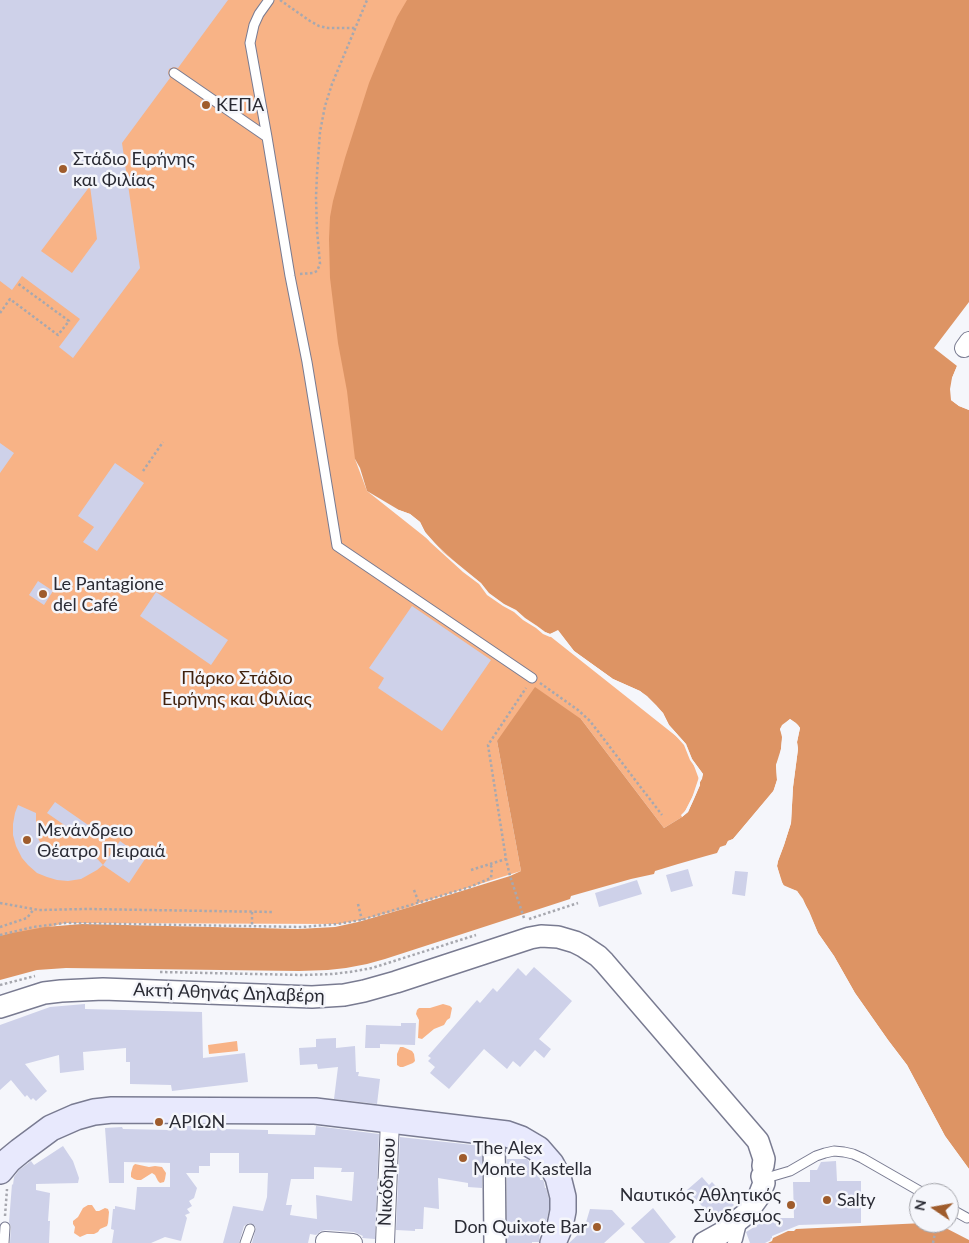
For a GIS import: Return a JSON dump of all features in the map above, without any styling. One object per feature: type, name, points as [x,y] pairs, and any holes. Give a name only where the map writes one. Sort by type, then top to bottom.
[{"type":"main road","points":[[4,1180],[9,1160],[51,1128],[76,1117],[103,1111],[316,1111],[494,1132],[512,1135],[530,1143],[545,1156],[562,1186],[564,1206],[560,1226],[553,1243]]},
{"type":"street","name":"Ακτή Αθηνάς Δηλαβέρη","points":[[0,1007],[44,993],[61,990],[104,989],[312,998],[344,995],[396,982],[530,938],[549,936],[571,941],[591,950],[604,962],[758,1141],[770,1169]]},
{"type":"street","name":"Νικόδημου","points":[[385,1243],[390,1120]]},
{"type":"street","points":[[494,1132],[495,1243]]},
{"type":"street","points":[[704,1243],[741,1218],[754,1205],[770,1169]]},
{"type":"street","points":[[734,1243],[741,1218]]},
{"type":"street","points":[[325,1241],[353,1243]]},
{"type":"lane","points":[[269,0],[258,14],[250,43],[290,276],[307,362],[337,546],[532,678]]},
{"type":"lane","points":[[174,73],[267,137]]},
{"type":"lane","points":[[770,1169],[825,1153],[834,1151],[844,1152],[862,1158],[909,1185]]},
{"type":"lane","points":[[959,1214],[967,1218]]},
{"type":"lane","points":[[4,1243],[5,1226]]},
{"type":"lane","points":[[245,1243],[250,1228]]},
{"type":"path","points":[[280,0],[319,26],[328,28],[356,28]]},
{"type":"path","points":[[306,274],[317,271],[320,264],[316,197],[318,154],[323,118],[332,84],[367,0]]},
{"type":"path","points":[[0,313],[10,299],[58,336],[69,321],[17,283]]},
{"type":"path","points":[[143,471],[163,442]]},
{"type":"path","points":[[578,903],[524,919],[506,859],[488,745],[532,678],[578,710],[590,721],[662,815]]},
{"type":"path","points":[[471,870],[506,859]]},
{"type":"path","points":[[0,935],[33,927],[66,923],[321,926],[338,924],[362,920],[470,887],[491,878],[492,868],[490,864]]},
{"type":"path","points":[[414,890],[419,903]]},
{"type":"path","points":[[0,903],[34,909],[273,912]]},
{"type":"path","points":[[358,904],[362,920]]},
{"type":"path","points":[[0,927],[27,918],[34,909]]},
{"type":"path","points":[[252,912],[252,925]]},
{"type":"path","points":[[160,972],[303,975],[350,972],[372,968],[478,935]]},
{"type":"path","points":[[0,985],[41,974]]},
{"type":"path","points":[[4,1180],[5,1226]]},
{"type":"green space","name":"Πάρκο Στάδιο Ειρήνης και Φιλίας","points":[[0,0],[415,0],[355,459],[367,491],[686,744],[700,782],[682,817],[664,828],[581,719],[497,741],[521,871],[410,907],[338,924],[65,923],[0,939]]},
{"type":"green space","points":[[443,1004],[452,1008],[450,1018],[444,1025],[434,1029],[422,1039],[418,1038],[419,1020],[416,1014],[417,1010]]},
{"type":"green space","points":[[237,1041],[238,1051],[209,1054],[208,1045]]},
{"type":"green space","points":[[400,1047],[412,1051],[415,1061],[413,1063],[403,1067],[397,1065],[397,1054]]},
{"type":"green space","points":[[135,1164],[162,1167],[166,1173],[164,1182],[160,1183],[152,1173],[141,1180],[134,1179],[131,1177],[131,1173]]},
{"type":"green space","points":[[92,1205],[96,1211],[108,1209],[108,1223],[107,1226],[94,1234],[80,1237],[74,1233],[73,1221],[78,1217],[83,1208]]},
{"type":"shaded area","points":[[407,0],[969,0],[969,302],[934,348],[957,366],[952,378],[951,400],[969,410],[969,1169],[945,1136],[907,1065],[855,993],[834,956],[818,933],[803,899],[797,891],[785,887],[781,881],[777,866],[791,823],[798,749],[797,742],[800,728],[790,719],[780,729],[782,740],[780,757],[776,765],[777,780],[773,792],[733,839],[720,847],[717,853],[655,871],[654,874],[571,896],[570,899],[385,959],[346,968],[299,971],[66,968],[37,970],[0,980],[0,936],[12,933],[45,927],[82,924],[298,929],[335,927],[410,907],[521,871],[497,741],[535,687],[581,719],[664,828],[688,812],[700,785],[703,774],[692,759],[686,744],[669,725],[663,713],[640,691],[613,679],[574,651],[558,631],[550,634],[545,632],[516,610],[488,593],[481,583],[432,541],[420,522],[410,514],[399,510],[367,491],[360,468],[355,459],[330,278],[330,217],[345,158],[369,83],[397,17]]},
{"type":"shaded area","points":[[909,1224],[909,1233],[955,1233],[969,1240],[969,1243],[768,1243],[773,1238],[796,1229]]},
{"type":"pier","points":[[957,366],[959,367],[953,389],[954,399],[960,404],[969,407],[969,410],[951,400],[950,389]]},
{"type":"pier","points":[[399,510],[410,514],[420,522],[425,532],[443,552],[481,583],[489,593],[545,632],[550,634],[558,630],[574,651],[613,679],[640,691],[656,705],[663,713],[669,725],[686,744],[692,759],[703,774],[688,812],[682,817],[681,815],[692,798],[700,774],[690,760],[684,745],[667,726],[655,706],[639,693],[611,681],[573,653],[557,633],[550,637],[543,634],[487,595],[479,584],[430,542],[418,524],[409,516],[397,512]]},
{"type":"pier","points":[[790,719],[800,728],[797,742],[798,749],[791,823],[777,866],[783,885],[797,891],[809,911],[818,933],[834,956],[855,993],[907,1065],[945,1136],[969,1169],[969,1172],[942,1137],[905,1067],[885,1042],[853,995],[816,934],[801,900],[796,893],[783,889],[779,882],[775,860],[788,823],[795,749],[794,742],[797,729],[792,723],[783,729],[785,738],[781,754],[782,758],[778,766],[780,780],[775,794],[735,841],[726,847],[728,841],[733,839],[774,790],[777,780],[776,765],[781,749],[782,737],[780,729]]},
{"type":"building","name":"Στάδιο Ειρήνης και Φιλίας","points":[[0,0],[228,0],[178,68],[169,69],[170,78],[122,143],[140,268],[73,358],[59,347],[80,319],[22,276],[12,290],[0,281]],"holes":[[[90,186],[97,239],[72,273],[41,251]]]},
{"type":"building","points":[[0,443],[14,453],[0,473]]},
{"type":"building","points":[[115,463],[144,483],[97,551],[83,542],[94,527],[78,516]]},
{"type":"building","points":[[38,581],[53,591],[44,605],[29,595]]},
{"type":"building","points":[[156,592],[228,640],[211,665],[140,616]]},
{"type":"building","points":[[412,606],[491,660],[442,731],[378,688],[384,678],[369,668]]},
{"type":"building","points":[[55,802],[91,827],[83,838],[47,813]]},
{"type":"building","name":"Μενάνδρειο Θέατρο Πειραιά","points":[[18,805],[36,813],[36,832],[38,838],[50,853],[67,857],[88,849],[103,865],[81,879],[68,881],[57,880],[37,873],[22,858],[16,846],[13,824]]},
{"type":"building","points":[[120,841],[145,859],[129,883],[103,865]]},
{"type":"building","points":[[688,869],[693,886],[671,892],[666,875]]},
{"type":"building","points":[[735,871],[748,872],[745,896],[732,894]]},
{"type":"building","points":[[637,880],[642,894],[599,907],[595,893]]},
{"type":"building","points":[[534,967],[572,1001],[539,1039],[551,1049],[544,1058],[535,1050],[520,1067],[513,1061],[507,1069],[484,1049],[449,1089],[430,1073],[435,1067],[428,1061],[431,1058],[428,1056],[477,1000],[480,1003],[493,988],[497,992],[518,968],[526,976]]},
{"type":"building","points":[[85,1004],[85,1009],[202,1012],[203,1058],[245,1053],[248,1082],[172,1091],[171,1085],[130,1084],[130,1062],[126,1062],[126,1048],[83,1052],[84,1070],[60,1073],[59,1055],[25,1064],[47,1091],[36,1101],[33,1098],[31,1100],[27,1095],[25,1097],[11,1080],[0,1090],[0,1025],[50,1007]]},
{"type":"building","points":[[401,1023],[416,1023],[415,1045],[380,1044],[380,1048],[365,1048],[366,1025],[401,1026]]},
{"type":"building","points":[[336,1038],[336,1048],[355,1046],[356,1072],[359,1072],[358,1076],[380,1079],[377,1104],[334,1099],[338,1067],[318,1069],[317,1064],[300,1065],[299,1048],[316,1047],[316,1039]]},
{"type":"building","points":[[170,1126],[221,1126],[221,1129],[268,1130],[268,1134],[315,1135],[316,1126],[379,1134],[375,1239],[362,1238],[363,1236],[354,1232],[326,1230],[316,1235],[310,1234],[308,1243],[252,1243],[256,1228],[249,1223],[244,1226],[239,1243],[223,1243],[233,1206],[263,1211],[267,1197],[268,1173],[239,1173],[239,1153],[210,1153],[210,1166],[199,1166],[199,1173],[186,1173],[197,1188],[194,1198],[189,1201],[192,1206],[187,1209],[190,1213],[185,1215],[187,1218],[181,1241],[165,1237],[151,1243],[112,1243],[114,1230],[111,1229],[115,1206],[135,1210],[137,1187],[170,1187],[170,1163],[124,1162],[124,1183],[109,1183],[105,1128],[122,1127],[123,1129],[170,1130]],"holes":[[[314,1167],[342,1168],[341,1172],[354,1172],[352,1201],[316,1195],[317,1219],[290,1215],[292,1205],[286,1205],[291,1179],[314,1179]]]},
{"type":"building","points":[[400,1137],[482,1146],[482,1188],[468,1187],[468,1183],[438,1178],[439,1209],[424,1207],[423,1229],[415,1229],[415,1231],[396,1230]]},
{"type":"building","points":[[63,1146],[73,1161],[79,1178],[78,1183],[36,1184],[36,1190],[50,1193],[49,1243],[10,1243],[11,1227],[9,1222],[14,1177],[19,1170],[31,1161],[34,1165]]},
{"type":"building","points":[[507,1159],[527,1159],[532,1164],[532,1170],[537,1170],[540,1180],[544,1182],[549,1199],[549,1210],[542,1232],[540,1232],[539,1242],[507,1243]]},
{"type":"building","name":"Salty","points":[[836,1161],[837,1181],[861,1181],[861,1223],[799,1225],[772,1236],[771,1240],[765,1243],[750,1243],[746,1232],[769,1218],[794,1218],[793,1182],[810,1182],[810,1170],[817,1170],[821,1162]]},
{"type":"building","points":[[702,1177],[709,1185],[712,1182],[734,1205],[716,1221],[687,1190]]},
{"type":"building","points":[[653,1208],[676,1237],[669,1243],[645,1243],[631,1228]]},
{"type":"building","points":[[590,1209],[612,1210],[625,1224],[604,1243],[569,1243],[584,1229]]},
{"type":"place","name":"ΚΕΠΑ","points":[[206,105]]},
{"type":"place","name":"Στάδιο Ειρήνης και Φιλίας","points":[[63,169]]},
{"type":"place","name":"Le Pantagione del Café","points":[[43,594]]},
{"type":"place","name":"Μενάνδρειο Θέατρο Πειραιά","points":[[27,840]]},
{"type":"place","name":"ΑΡΙΩΝ","points":[[159,1122]]},
{"type":"place","name":"The Alex Monte Kastella","points":[[463,1158]]},
{"type":"place","name":"Salty","points":[[827,1200]]},
{"type":"place","name":"Ναυτικός Αθλητικός Σύνδεσμος","points":[[791,1205]]},
{"type":"place","name":"Don Quixote Bar","points":[[597,1227]]}]
